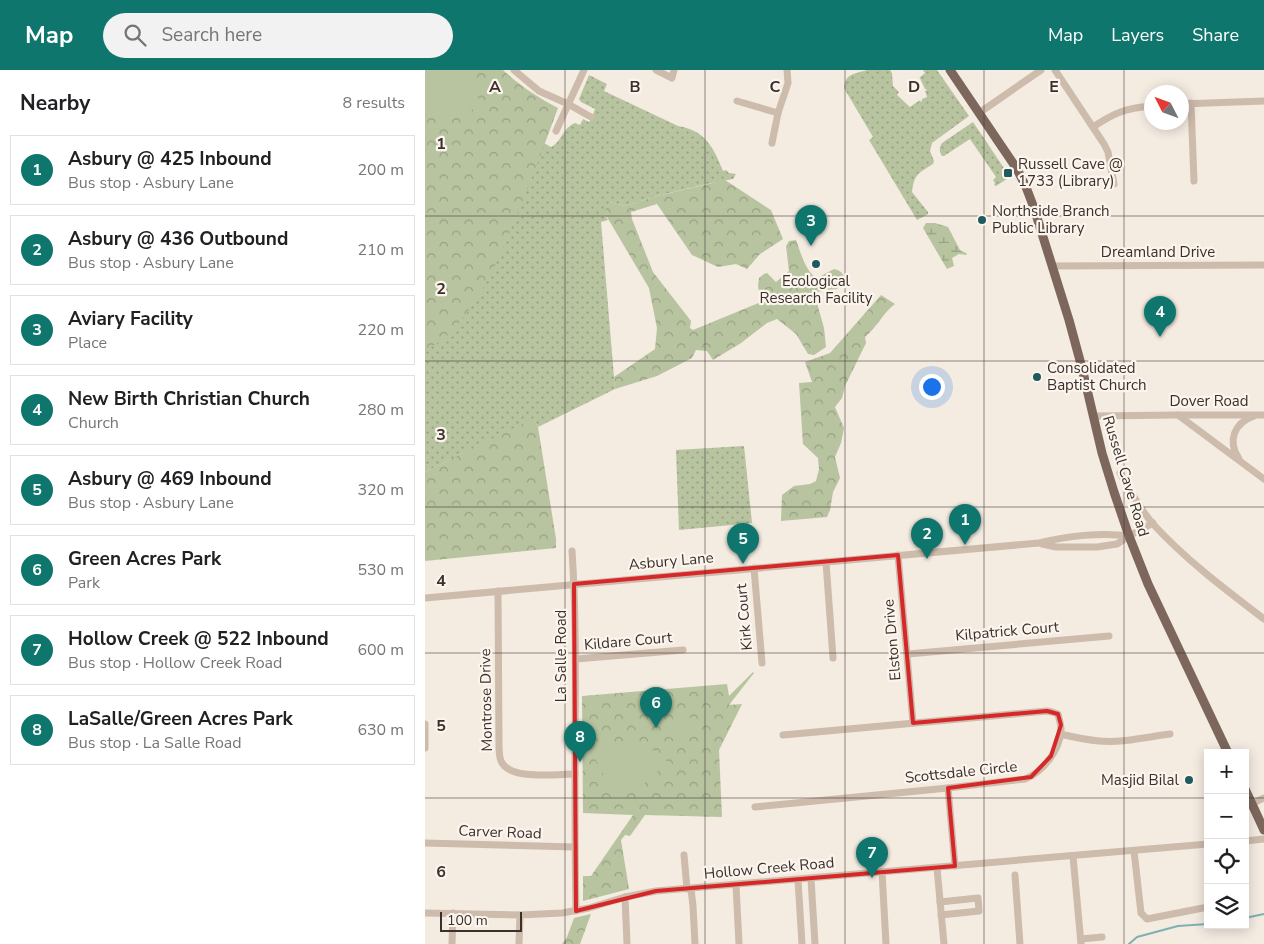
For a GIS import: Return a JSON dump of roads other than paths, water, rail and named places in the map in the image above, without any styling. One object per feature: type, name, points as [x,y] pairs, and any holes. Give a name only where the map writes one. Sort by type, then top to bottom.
[{"type":"main road","name":"Russell Cave Road","points":[[950,70],[1005,150],[1026,187],[1074,336],[1102,452],[1129,536],[1152,592],[1225,749]]},
{"type":"main road","points":[[1248,794],[1264,830]]},
{"type":"street","points":[[514,70],[539,91],[591,117]]},
{"type":"street","points":[[556,132],[584,70]]},
{"type":"street","points":[[656,70],[672,78],[674,70]]},
{"type":"street","points":[[772,143],[778,113],[788,83],[787,70]]},
{"type":"street","points":[[979,113],[1041,70]]},
{"type":"street","points":[[1055,70],[1104,144],[1108,152],[1114,184]]},
{"type":"street","points":[[737,101],[778,113]]},
{"type":"street","points":[[1194,181],[1191,103],[1264,101]]},
{"type":"street","points":[[1093,127],[1119,112],[1144,106]]},
{"type":"street","name":"Dreamland Drive","points":[[1052,266],[1264,264]]},
{"type":"street","points":[[1178,415],[1264,479]]},
{"type":"street","points":[[1241,462],[1233,443],[1235,431],[1243,422],[1251,417],[1261,415]]},
{"type":"street","name":"Dover Road","points":[[1094,416],[1261,415]]},
{"type":"street","points":[[1120,473],[1153,523],[1199,568],[1264,619]]},
{"type":"street","points":[[1129,536],[1153,523]]},
{"type":"street","name":"Asbury Lane","points":[[425,598],[1039,543],[1055,539],[1113,534],[1129,536]]},
{"type":"street","name":"Asbury Lane","points":[[1039,543],[1056,547],[1097,547],[1117,544],[1129,536]]},
{"type":"street","name":"La Salle Road","points":[[572,550],[576,659],[576,911]]},
{"type":"street","name":"Elston Drive","points":[[898,555],[913,723]]},
{"type":"street","points":[[826,562],[833,658]]},
{"type":"street","name":"Kirk Court","points":[[754,568],[762,663]]},
{"type":"street","name":"Montrose Drive","points":[[498,591],[499,745],[501,761],[507,768],[527,775],[575,774]]},
{"type":"street","name":"Kilpatrick Court","points":[[907,654],[1109,636]]},
{"type":"street","name":"Kildare Court","points":[[576,659],[683,650]]},
{"type":"street","points":[[783,735],[1052,712],[1058,714],[1061,725],[1060,734],[1079,739],[1107,741],[1170,734]]},
{"type":"street","points":[[425,724],[425,748]]},
{"type":"street","name":"Scottsdale Circle","points":[[755,807],[1019,780],[1031,777],[1043,767],[1058,743],[1060,734]]},
{"type":"street","points":[[948,788],[955,866]]},
{"type":"street","points":[[1253,803],[1264,798]]},
{"type":"street","points":[[1249,841],[1264,839]]},
{"type":"street","name":"Carver Road","points":[[425,843],[575,847]]},
{"type":"street","name":"Hollow Creek Road","points":[[425,913],[551,914],[594,907],[625,897],[650,892],[1204,844]]},
{"type":"street","points":[[1134,851],[1141,912],[1147,919],[1204,908]]},
{"type":"street","points":[[684,855],[693,906],[695,944]]},
{"type":"street","points":[[1073,856],[1081,941],[1102,937]]},
{"type":"street","points":[[937,868],[944,944]]},
{"type":"street","points":[[882,872],[886,944]]},
{"type":"street","points":[[1015,875],[1021,944]]},
{"type":"street","points":[[811,879],[815,944]]},
{"type":"street","points":[[798,880],[802,944]]},
{"type":"street","points":[[736,885],[739,944]]},
{"type":"street","points":[[625,897],[627,944]]},
{"type":"street","points":[[940,902],[978,898],[979,911],[941,915]]},
{"type":"street","points":[[452,944],[453,913]]},
{"type":"street","points":[[519,944],[520,915]]},
{"type":"waterway","points":[[1249,917],[1264,914]]},
{"type":"waterway","points":[[1129,944],[1137,937],[1178,926],[1204,924]]},
{"type":"place","name":"Russell Cave @ 1733 (Library)","points":[[1008,173]]},
{"type":"place","name":"Northside Branch Public Library","points":[[982,220]]},
{"type":"place","name":"Aviary Facility","points":[[811,246]]},
{"type":"place","name":"Ecological Research Facility","points":[[816,264]]},
{"type":"place","name":"New Birth Christian Church","points":[[1160,337]]},
{"type":"place","name":"Consolidated Baptist Church","points":[[1037,377]]},
{"type":"place","name":"Asbury @ 425 Inbound","points":[[965,545]]},
{"type":"place","name":"Asbury @ 436 Outbound","points":[[927,559]]},
{"type":"place","name":"Asbury @ 469 Inbound","points":[[743,564]]},
{"type":"place","name":"Green Acres Park","points":[[656,728]]},
{"type":"place","name":"LaSalle/Green Acres Park","points":[[580,762]]},
{"type":"place","name":"Masjid Bilal","points":[[1189,780]]},
{"type":"place","name":"Hollow Creek @ 522 Inbound","points":[[872,878]]}]
